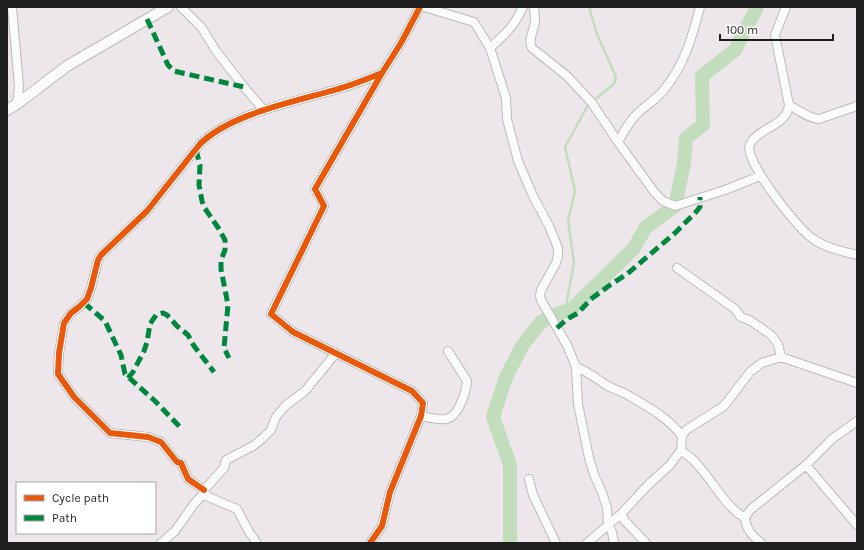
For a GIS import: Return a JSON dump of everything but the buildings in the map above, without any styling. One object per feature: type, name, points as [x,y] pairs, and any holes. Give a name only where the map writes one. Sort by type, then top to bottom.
[{"type":"street","points":[[12,7],[19,86],[17,104]]},
{"type":"street","points":[[7,110],[67,66],[166,7]]},
{"type":"street","points":[[181,7],[202,28],[216,51],[244,88],[263,109]]},
{"type":"street","points":[[370,543],[382,526],[390,492],[421,416],[423,403],[412,391],[293,332],[271,314],[324,206],[315,189],[401,43],[420,7]]},
{"type":"street","points":[[424,7],[474,22],[490,48],[506,98],[507,119],[518,161],[558,248],[556,263],[541,290],[540,296],[567,345],[576,367],[578,404],[589,458],[607,508],[608,524],[612,532],[614,543]]},
{"type":"street","points":[[490,48],[511,29],[523,7]]},
{"type":"street","points":[[534,7],[535,20],[530,46],[566,76],[592,103],[618,142],[655,193],[663,201],[675,206],[725,190],[760,176]]},
{"type":"street","points":[[618,142],[630,122],[662,92],[677,71],[682,62],[694,29],[700,7]]},
{"type":"street","points":[[786,7],[775,35],[789,105],[788,112],[783,118],[757,136],[750,144],[748,150],[760,176],[786,211],[809,236],[833,249],[857,255]]},
{"type":"street","points":[[257,543],[237,509],[206,496],[205,491],[188,479],[181,463],[177,462],[160,442],[148,437],[110,433],[74,396],[58,374],[61,338],[66,318],[87,299],[98,260],[104,251],[147,211],[206,138],[218,130],[263,109],[279,106],[341,88],[382,73]]},
{"type":"street","points":[[789,105],[803,114],[819,119],[857,106]]},
{"type":"street","points":[[677,268],[735,309],[741,318],[751,321],[771,335],[778,344],[781,357]]},
{"type":"street","points":[[421,416],[439,420],[448,419],[456,414],[458,410],[467,386],[467,381],[448,351]]},
{"type":"street","points":[[161,543],[175,531],[194,504],[224,468],[226,460],[253,446],[263,438],[271,430],[276,417],[285,406],[304,391],[336,353]]},
{"type":"street","points":[[587,543],[621,514],[647,486],[670,465],[680,450],[682,436],[686,430],[724,406],[750,372],[762,362],[781,357],[857,383]]},
{"type":"street","points":[[576,367],[589,372],[609,386],[661,415],[674,425],[682,436]]},
{"type":"street","points":[[761,543],[751,534],[746,525],[745,518],[750,510],[806,465],[832,439],[857,421]]},
{"type":"street","points":[[680,450],[695,461],[728,504],[736,513],[745,518]]},
{"type":"street","points":[[806,465],[857,525]]},
{"type":"street","points":[[529,479],[533,495],[556,543]]},
{"type":"street","points":[[621,514],[625,521],[646,543]]},
{"type":"waterway","points":[[565,312],[574,262],[568,221],[575,191],[565,147],[588,105],[614,84],[616,77],[597,34],[589,7]]},
{"type":"waterway","points":[[510,543],[510,465],[493,417],[506,377],[522,346],[540,323],[551,316],[572,309],[634,248],[646,227],[675,206],[684,164],[686,138],[703,125],[702,76],[735,50],[757,7]]},
{"type":"marked path","points":[[147,19],[168,65],[174,71],[244,87]]},
{"type":"marked path","points":[[196,150],[200,165],[199,185],[202,201],[204,207],[225,240],[225,250],[221,260],[221,269],[228,305],[224,348],[229,358]]},
{"type":"marked path","points":[[557,328],[567,319],[578,313],[591,299],[627,274],[675,233],[700,207],[700,197]]},
{"type":"marked path","points":[[84,303],[105,321],[121,355],[125,374],[155,401],[181,428]]},
{"type":"marked path","points":[[128,378],[133,372],[144,351],[150,324],[156,315],[163,313],[188,335],[194,346],[214,372]]},
{"type":"cycle path","points":[[370,543],[382,526],[390,492],[421,416],[423,403],[412,391],[293,332],[271,314],[324,206],[315,189],[401,43],[420,7]]},
{"type":"cycle path","points":[[204,490],[188,479],[181,463],[177,462],[161,442],[148,437],[110,433],[74,397],[58,374],[59,353],[64,323],[71,313],[87,299],[98,260],[101,255],[147,211],[200,144],[213,133],[246,116],[360,82],[382,73]]}]
